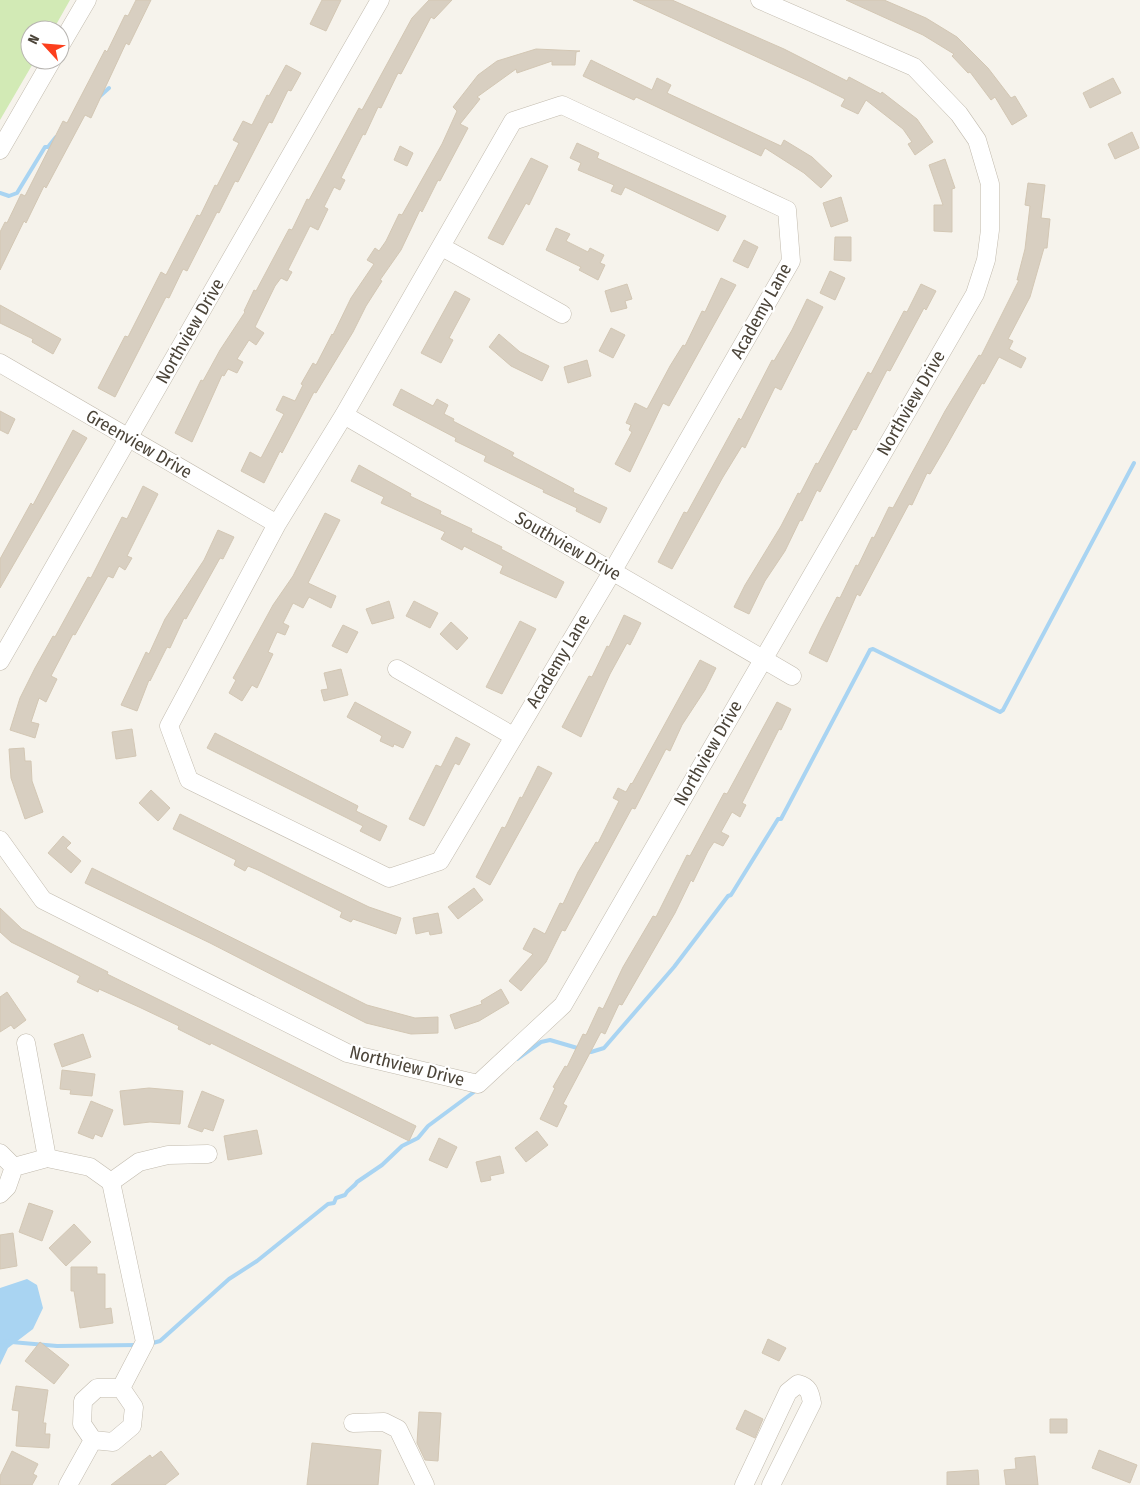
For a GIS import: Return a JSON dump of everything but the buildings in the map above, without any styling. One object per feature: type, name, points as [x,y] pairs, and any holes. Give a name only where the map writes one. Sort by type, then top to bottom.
[{"type":"street","points":[[70,29],[87,0]]},
{"type":"street","name":"Northview Drive","points":[[0,661],[380,0]]},
{"type":"street","name":"Northview Drive","points":[[0,840],[43,900],[347,1053],[478,1084],[563,1006],[762,659],[975,294],[986,260],[990,230],[990,184],[977,140],[959,114],[914,67],[760,0]]},
{"type":"street","points":[[0,150],[46,70]]},
{"type":"street","name":"Academy Lane","points":[[562,105],[787,210],[791,261],[612,572],[440,862],[389,878],[189,780],[169,726],[278,524],[344,415],[513,121],[562,105]]},
{"type":"street","points":[[442,247],[562,314]]},
{"type":"street","name":"Greenview Drive","points":[[0,363],[278,524]]},
{"type":"street","name":"Southview Drive","points":[[344,415],[792,676]]},
{"type":"street","points":[[397,669],[513,736]]},
{"type":"street","points":[[26,1043],[47,1158]]},
{"type":"street","points":[[0,1153],[14,1167]]},
{"type":"street","points":[[111,1182],[139,1162],[168,1155],[208,1154]]},
{"type":"street","points":[[14,1167],[47,1158],[90,1167],[111,1182],[145,1342],[122,1388]]},
{"type":"street","points":[[0,1194],[7,1187],[14,1167]]},
{"type":"street","points":[[744,1485],[788,1392],[798,1384],[806,1386],[810,1391],[812,1402],[771,1485]]},
{"type":"street","points":[[92,1440],[82,1424],[83,1401],[97,1388],[122,1388]]},
{"type":"street","points":[[92,1440],[113,1442],[132,1426],[134,1406],[122,1388]]},
{"type":"street","points":[[353,1423],[384,1422],[398,1429],[425,1485]]},
{"type":"street","points":[[68,1485],[92,1440]]},
{"type":"green space","points":[[0,0],[70,0],[59,20],[20,20],[20,70],[29,70],[0,120]]},
{"type":"water","points":[[27,1279],[37,1285],[43,1308],[33,1329],[8,1348],[0,1365],[0,1288]]},
{"type":"waterway","points":[[99,97],[109,88]]},
{"type":"waterway","points":[[0,193],[9,196],[17,193],[45,147],[48,147],[56,137]]},
{"type":"waterway","points":[[517,1059],[541,1042],[550,1040],[591,1052],[604,1048],[674,967],[728,896],[731,895],[778,819],[781,819],[870,650],[873,649],[1000,712],[1003,710],[1134,463]]},
{"type":"waterway","points":[[149,1344],[160,1341],[229,1279],[257,1261],[328,1204],[334,1203],[336,1198],[345,1195],[357,1182],[382,1165],[402,1146],[418,1138],[428,1126],[478,1089]]},
{"type":"waterway","points":[[0,1341],[57,1346],[137,1345]]}]
